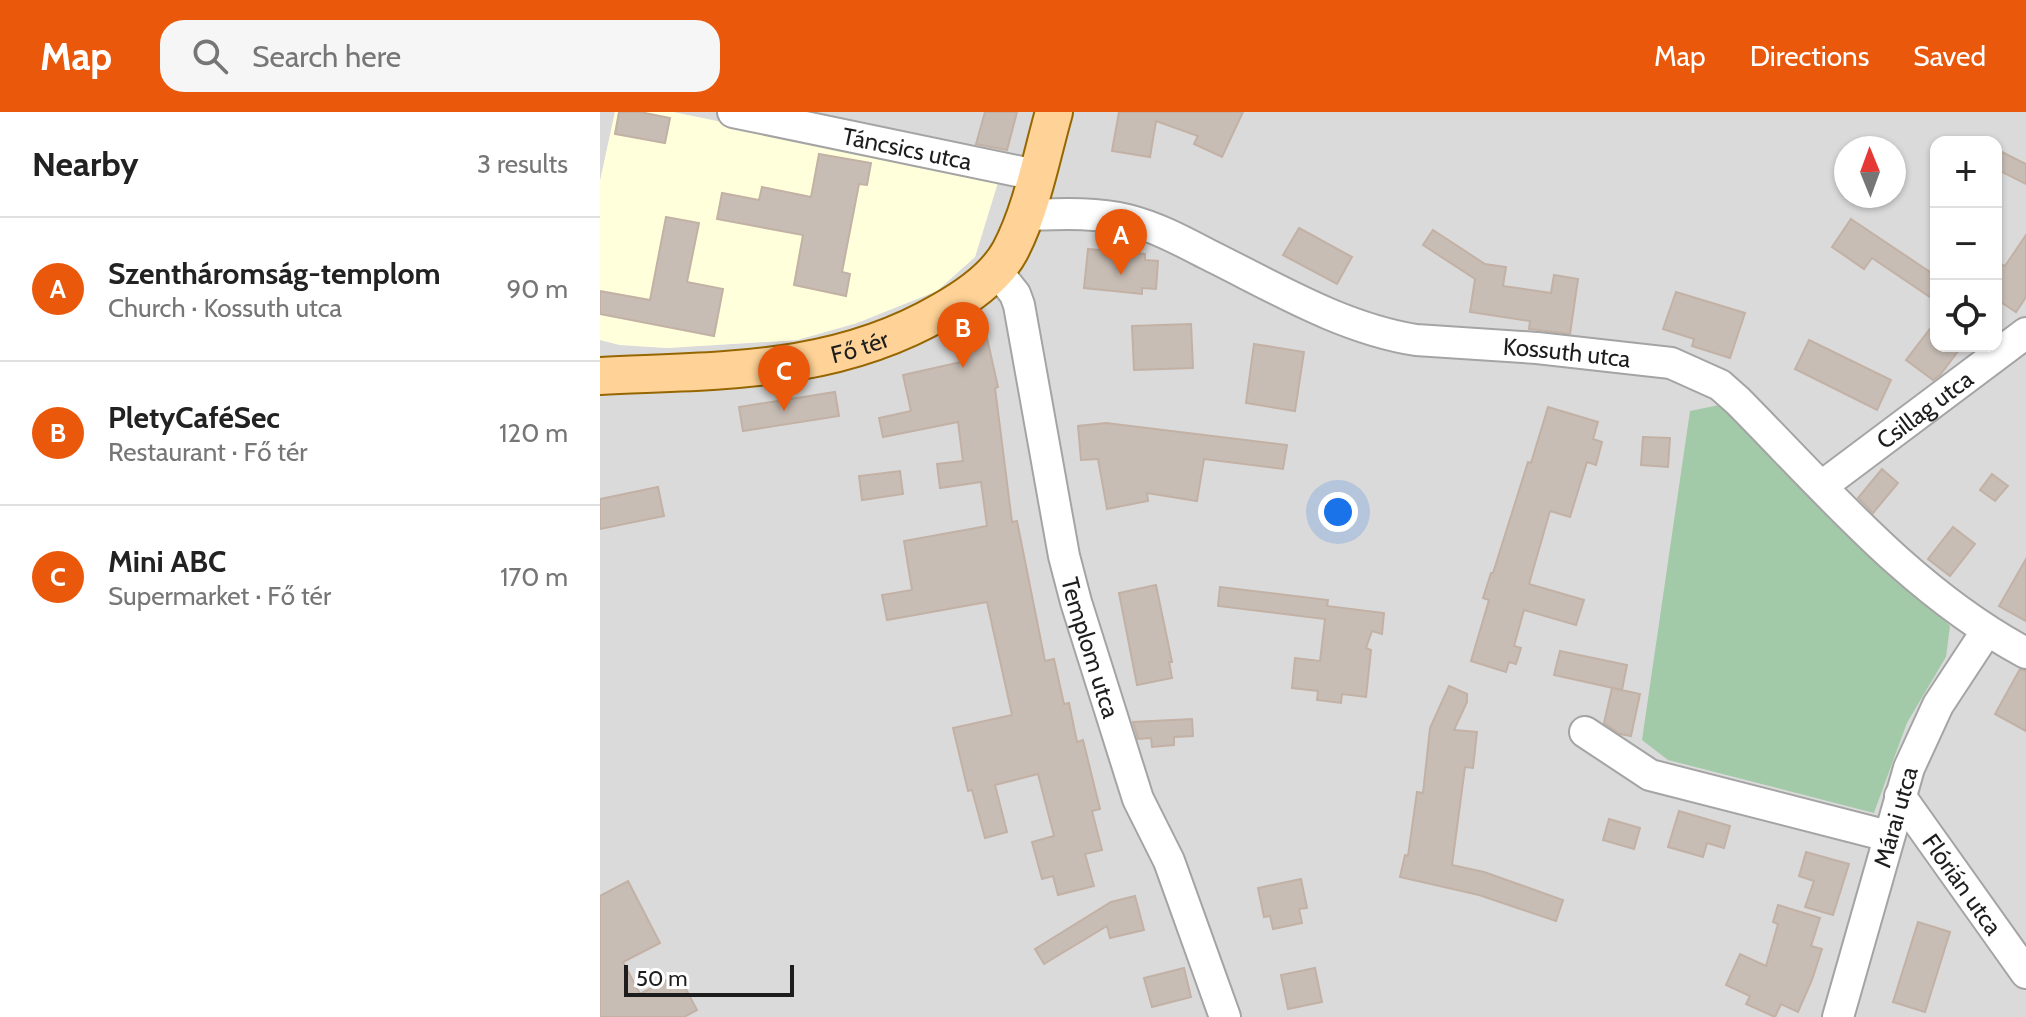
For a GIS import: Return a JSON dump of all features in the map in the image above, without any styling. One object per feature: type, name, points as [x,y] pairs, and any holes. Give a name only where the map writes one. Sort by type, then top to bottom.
[{"type":"main road","name":"Fő tér","points":[[600,376],[779,366],[822,359],[888,338],[924,322],[974,291],[1009,254],[1025,215],[1054,112]]},
{"type":"street","name":"Táncsics utca","points":[[733,112],[1036,175]]},
{"type":"street","name":"Kossuth utca","points":[[1025,215],[1097,214],[1131,221],[1164,233],[1346,322],[1383,335],[1671,363],[1720,385],[1925,586],[1986,632],[2026,653]]},
{"type":"street","name":"Templom utca","points":[[995,269],[1015,294],[1019,305],[1064,556],[1076,602],[1138,799],[1169,861],[1225,1017]]},
{"type":"street","name":"Csillag utca","points":[[1822,486],[2026,333]]},
{"type":"street","name":"Márai utca","points":[[1838,1017],[1909,768],[1938,705],[1986,632]]},
{"type":"street","points":[[1585,732],[1650,775],[1888,836]]},
{"type":"street","name":"Flórián utca","points":[[1900,796],[2026,973]]},
{"type":"shaded area","points":[[600,112],[615,112],[600,181]]},
{"type":"shaded area","points":[[615,112],[673,112],[999,179],[975,257],[937,291],[857,323],[797,340],[667,348],[620,345],[600,340],[600,181]]},
{"type":"shaded area","points":[[673,112],[2026,112],[2026,1017],[600,1017],[600,340],[620,345],[667,348],[797,340],[857,323],[937,291],[975,257],[999,179]],"holes":[[[1724,404],[1946,657],[1907,723],[1874,813]]]},
{"type":"shaded area","points":[[1724,404],[1950,626],[1946,657],[1907,723],[1874,813],[1668,760],[1642,740],[1690,411]]},
{"type":"building","points":[[619,112],[640,112],[670,118],[665,143],[615,134]]},
{"type":"building","points":[[985,112],[1017,112],[1007,150],[976,144]]},
{"type":"building","points":[[1119,112],[1243,112],[1222,157],[1194,144],[1198,136],[1156,121],[1150,157],[1112,151]]},
{"type":"building","points":[[2002,152],[2026,164],[2026,184],[2002,172]]},
{"type":"building","points":[[819,154],[871,163],[867,185],[859,184],[842,272],[850,274],[846,296],[794,285],[803,235],[717,219],[722,193],[759,200],[762,187],[811,197]]},
{"type":"building","points":[[666,217],[699,223],[687,282],[723,289],[714,336],[600,314],[600,291],[650,300]]},
{"type":"building","points":[[1851,219],[1930,272],[1930,297],[1872,258],[1864,269],[1832,247]]},
{"type":"building","points":[[1299,228],[1352,257],[1337,284],[1283,255]]},
{"type":"building","points":[[1433,230],[1485,264],[1506,267],[1503,286],[1551,293],[1554,275],[1578,279],[1570,334],[1529,329],[1530,321],[1470,312],[1475,279],[1423,245]]},
{"type":"building","points":[[2026,235],[2026,297],[2016,312],[2002,303],[2002,264],[2005,266]]},
{"type":"building","points":[[1088,249],[1145,254],[1145,260],[1158,261],[1156,289],[1142,288],[1142,294],[1084,288]]},
{"type":"building","points":[[1676,292],[1745,313],[1730,358],[1692,346],[1694,339],[1663,329]]},
{"type":"building","points":[[1191,324],[1193,368],[1134,370],[1132,326]]},
{"type":"building","points":[[1930,329],[1930,352],[1957,352],[1933,380],[1906,360]]},
{"type":"building","points":[[987,338],[998,387],[995,388],[1012,522],[1017,521],[1045,661],[1054,659],[1064,704],[1069,703],[1077,742],[1083,740],[1100,809],[1092,811],[1102,850],[1085,854],[1094,886],[1058,895],[1053,876],[1042,879],[1032,842],[1054,836],[1038,774],[995,785],[1007,832],[985,838],[972,790],[968,791],[953,728],[1012,715],[987,602],[887,620],[882,595],[912,590],[904,541],[987,526],[981,482],[940,488],[937,464],[963,461],[958,422],[883,437],[879,418],[911,411],[903,375],[961,362],[957,344]]},
{"type":"building","points":[[1809,340],[1891,380],[1877,410],[1795,369]]},
{"type":"building","points":[[1254,344],[1304,352],[1295,411],[1246,403]]},
{"type":"building","points":[[835,392],[839,416],[743,431],[739,407]]},
{"type":"building","points":[[1548,407],[1598,422],[1593,439],[1602,442],[1596,465],[1587,462],[1570,517],[1550,511],[1529,584],[1584,600],[1576,625],[1524,610],[1514,646],[1521,648],[1516,664],[1509,662],[1506,672],[1471,661],[1489,600],[1483,598]]},
{"type":"building","points":[[1106,423],[1287,445],[1283,469],[1204,459],[1197,501],[1147,493],[1148,501],[1107,509],[1098,459],[1081,460],[1078,426]]},
{"type":"building","points":[[1643,437],[1670,438],[1668,467],[1641,465]]},
{"type":"building","points":[[1882,469],[1898,483],[1873,513],[1858,498]]},
{"type":"building","points":[[900,471],[903,494],[862,500],[859,476]]},
{"type":"building","points":[[1992,474],[2008,486],[1995,501],[1980,490]]},
{"type":"building","points":[[658,487],[664,516],[600,529],[600,499]]},
{"type":"building","points":[[1953,527],[1975,544],[1950,576],[1928,559]]},
{"type":"building","points":[[2026,559],[2026,621],[1999,606]]},
{"type":"building","points":[[1156,585],[1172,662],[1169,662],[1172,678],[1137,685],[1119,593]]},
{"type":"building","points":[[1220,587],[1328,600],[1327,606],[1384,613],[1382,634],[1372,631],[1366,648],[1371,650],[1366,697],[1342,694],[1341,703],[1317,700],[1318,691],[1292,688],[1295,658],[1320,661],[1325,619],[1218,606]]},
{"type":"building","points":[[1560,651],[1627,665],[1622,690],[1554,675]]},
{"type":"building","points":[[2020,669],[2026,671],[2026,731],[1995,714]]},
{"type":"building","points":[[1449,686],[1467,694],[1467,702],[1454,730],[1477,732],[1473,768],[1465,767],[1452,865],[1484,872],[1563,900],[1556,921],[1479,895],[1400,877],[1405,855],[1408,856],[1417,792],[1423,793],[1430,728]]},
{"type":"building","points":[[1612,688],[1640,694],[1631,736],[1620,734],[1604,723]]},
{"type":"building","points":[[1192,719],[1193,736],[1174,737],[1174,745],[1152,747],[1151,738],[1138,739],[1133,722]]},
{"type":"building","points":[[1679,811],[1730,826],[1724,848],[1707,843],[1703,857],[1668,847]]},
{"type":"building","points":[[1609,819],[1640,828],[1634,849],[1603,840]]},
{"type":"building","points":[[1806,852],[1849,864],[1833,915],[1805,907],[1814,881],[1799,876]]},
{"type":"building","points":[[1301,879],[1307,908],[1299,909],[1302,923],[1273,929],[1270,916],[1264,917],[1258,888]]},
{"type":"building","points":[[628,881],[660,943],[623,962],[640,994],[678,974],[697,1010],[684,1017],[600,1017],[600,896]]},
{"type":"building","points":[[1135,896],[1144,930],[1110,938],[1107,926],[1044,964],[1035,949],[1111,902]]},
{"type":"building","points":[[1778,905],[1820,918],[1811,946],[1822,949],[1798,1012],[1781,1004],[1775,1017],[1746,1004],[1750,996],[1726,985],[1740,954],[1766,966],[1778,924],[1773,922]]},
{"type":"building","points":[[1918,922],[1950,932],[1925,1012],[1893,1002]]},
{"type":"building","points":[[1184,968],[1191,997],[1152,1007],[1144,978]]},
{"type":"building","points":[[1315,968],[1322,1002],[1288,1009],[1281,975]]},
{"type":"place","name":"Szentháromság-templom","points":[[1121,275]]},
{"type":"place","name":"PletyCaféSec","points":[[963,368]]},
{"type":"place","name":"Mini ABC","points":[[784,411]]}]
